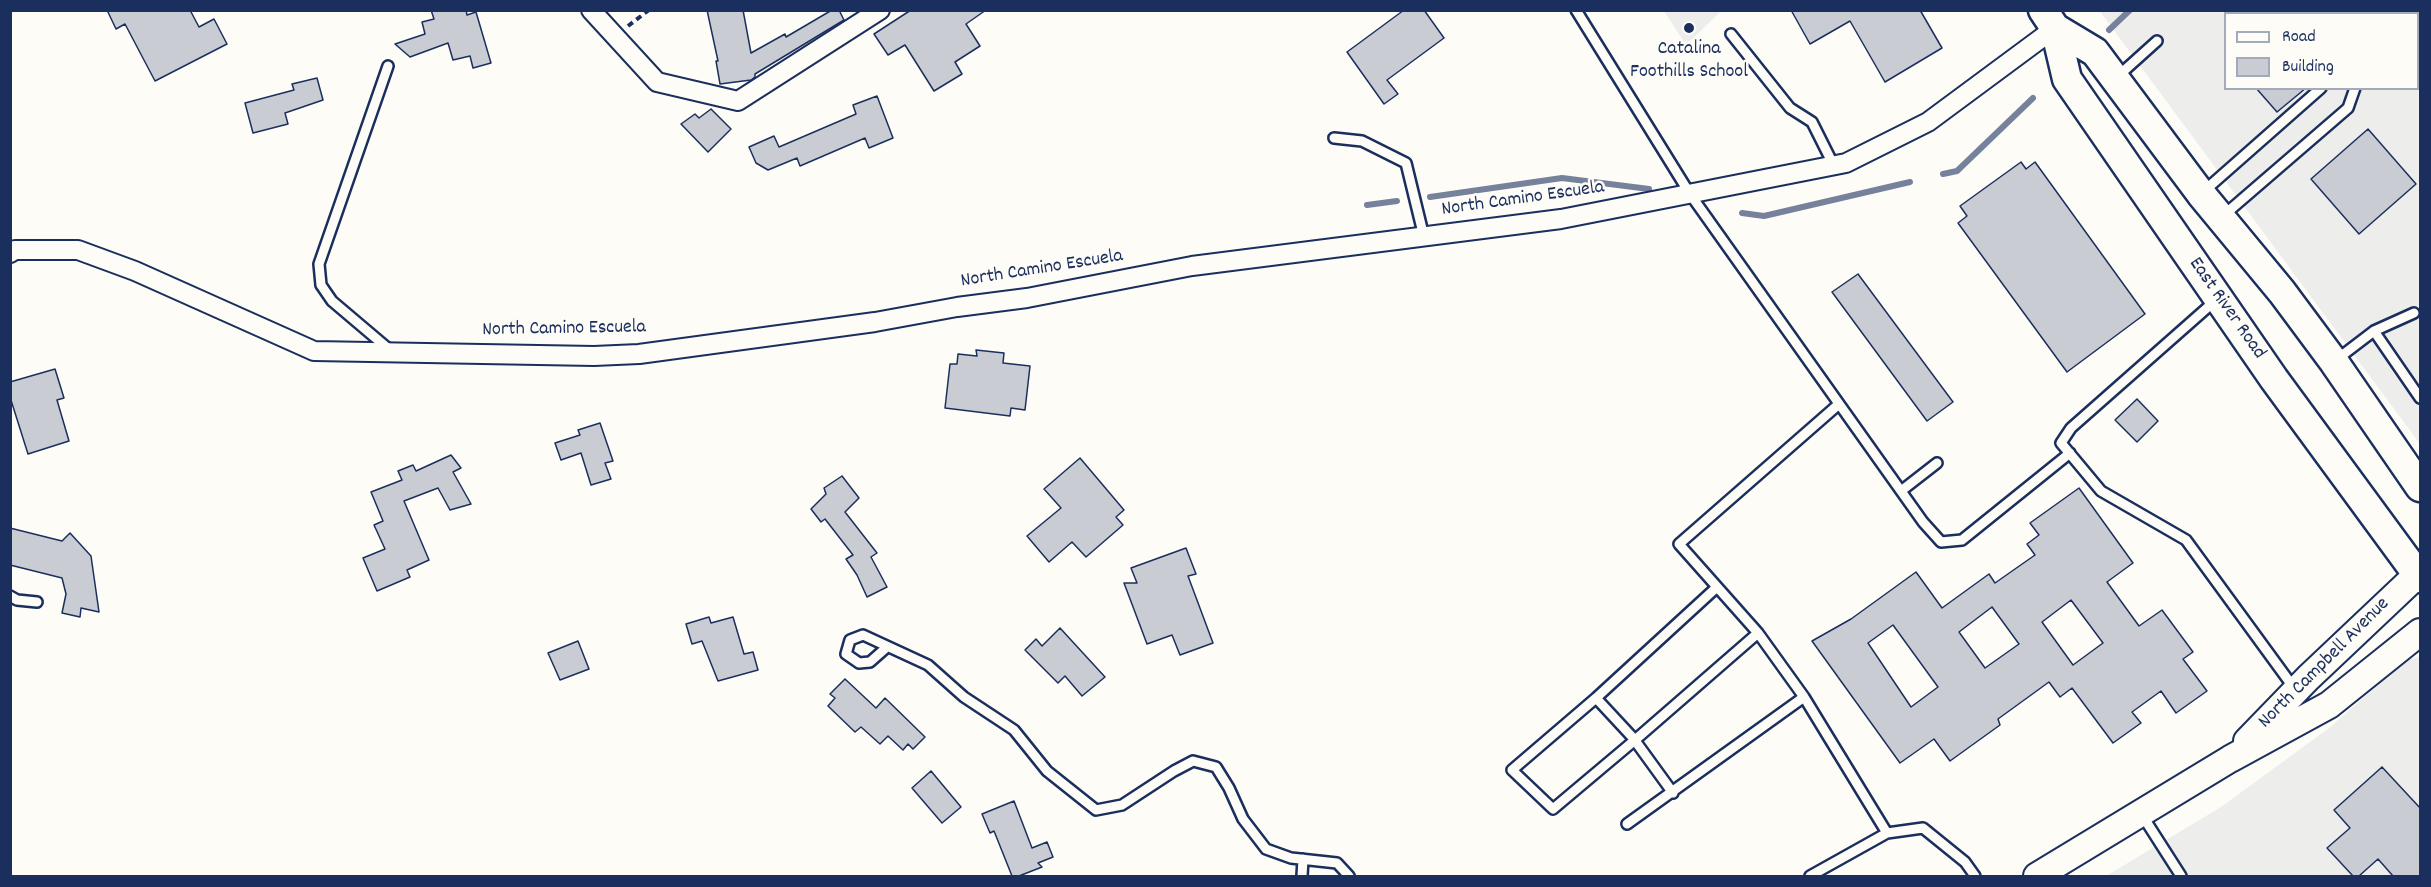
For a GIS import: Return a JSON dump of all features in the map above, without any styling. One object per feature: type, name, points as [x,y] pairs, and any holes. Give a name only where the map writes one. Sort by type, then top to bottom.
[{"type":"main road","points":[[2049,19],[2096,52],[2220,219],[2282,292],[2421,487]]},
{"type":"main road","name":"East River Road","points":[[2049,19],[2067,79],[2274,379],[2420,574]]},
{"type":"main road","name":"North Campbell Avenue","points":[[2230,759],[2296,691],[2420,574]]},
{"type":"main road","name":"North Campbell Avenue","points":[[2037,876],[2230,759],[2329,705],[2421,632]]},
{"type":"street","points":[[591,10],[657,82],[738,101],[880,10]]},
{"type":"street","name":"North Camino Escuela","points":[[10,253],[15,250],[78,250],[135,271],[314,351],[594,356],[639,354],[875,322],[957,307],[1028,298],[1192,266],[1561,219],[1834,166],[1846,163],[1928,123],[2049,19]]},
{"type":"lane","points":[[1576,10],[1690,194],[1923,522],[1941,542],[1962,540],[2070,453]]},
{"type":"lane","points":[[1731,34],[1790,108],[1812,123],[1834,166]]},
{"type":"lane","points":[[2115,79],[2157,41]]},
{"type":"lane","points":[[388,66],[319,264],[321,285],[332,301],[392,352]]},
{"type":"lane","points":[[2201,194],[2319,90]]},
{"type":"lane","points":[[2220,219],[2348,108],[2354,90]]},
{"type":"lane","points":[[1334,138],[1362,141],[1407,163],[1424,237]]},
{"type":"lane","points":[[2218,298],[2071,428],[2061,443],[2101,491],[2186,540],[2296,691]]},
{"type":"lane","points":[[2334,362],[2374,331],[2414,313]]},
{"type":"lane","points":[[2374,331],[2421,398]]},
{"type":"lane","points":[[1839,404],[1680,544],[1758,633],[1804,697],[1887,833]]},
{"type":"lane","points":[[1901,491],[1937,463]]},
{"type":"lane","points":[[1717,587],[1596,698],[1512,770],[1553,809],[1758,633]]},
{"type":"lane","points":[[10,596],[17,600],[37,602]]},
{"type":"lane","points":[[887,647],[928,665],[964,697],[1014,730],[1047,771],[1096,810],[1122,805],[1193,761],[1216,767],[1229,788],[1243,819],[1266,849],[1291,858],[1337,863],[1349,876]]},
{"type":"lane","points":[[1626,824],[1673,793],[1804,697]]},
{"type":"lane","points":[[1596,698],[1635,740],[1673,793]]},
{"type":"lane","points":[[2141,814],[2181,876]]},
{"type":"lane","points":[[1810,876],[1887,833],[1923,828],[1965,862],[1975,876]]},
{"type":"lane","points":[[1302,876],[1303,859]]},
{"type":"shaded area","points":[[2104,10],[2420,11],[2420,444],[2101,13]]},
{"type":"shaded area","name":"Catalina Foothills School","points":[[1664,11],[1721,11],[1686,45]]},
{"type":"shaded area","points":[[2420,656],[2420,876],[2106,876],[2221,807],[2329,728],[2405,661]]},
{"type":"building","points":[[107,10],[190,10],[199,27],[214,19],[227,44],[155,81],[125,24],[116,29]]},
{"type":"building","points":[[431,10],[466,10],[467,15],[476,12],[491,63],[473,68],[470,56],[453,60],[448,43],[410,57],[395,44],[425,34],[422,22],[434,19]]},
{"type":"building","points":[[707,10],[743,10],[751,53],[785,34],[786,37],[832,10],[839,10],[844,20],[755,74],[751,80],[720,84],[716,61],[718,61]]},
{"type":"building","points":[[911,10],[986,10],[966,24],[980,46],[955,62],[962,74],[934,91],[905,45],[888,55],[874,34]]},
{"type":"building","points":[[1404,10],[1424,10],[1444,38],[1387,80],[1398,94],[1384,104],[1347,52]]},
{"type":"building","points":[[1791,10],[1920,10],[1942,48],[1885,82],[1850,21],[1810,44]]},
{"type":"building","points":[[317,78],[323,100],[285,113],[288,124],[253,133],[245,103],[294,90],[292,84]]},
{"type":"building","points":[[2258,90],[2304,90],[2277,112]]},
{"type":"building","points":[[877,96],[893,138],[869,148],[865,138],[800,166],[797,158],[768,170],[756,163],[749,147],[774,136],[779,147],[856,114],[853,105]]},
{"type":"building","points":[[711,109],[731,129],[708,152],[681,124],[695,114],[699,118]]},
{"type":"building","points":[[2368,129],[2416,184],[2359,234],[2311,179]]},
{"type":"building","points":[[2021,162],[2026,169],[2035,162],[2145,314],[2067,372],[1958,223],[1967,216],[1960,206]]},
{"type":"building","points":[[1858,274],[1953,402],[1927,421],[1832,292]]},
{"type":"building","points":[[976,350],[1004,353],[1003,363],[1030,366],[1025,410],[1011,408],[1010,416],[945,408],[950,364],[957,364],[958,354],[977,356]]},
{"type":"building","points":[[55,369],[64,398],[57,400],[69,441],[28,454],[10,397],[10,382]]},
{"type":"building","points":[[2137,399],[2158,421],[2137,442],[2115,420]]},
{"type":"building","points":[[600,423],[613,461],[605,463],[611,479],[591,485],[581,453],[561,460],[555,443],[580,435],[578,430]]},
{"type":"building","points":[[451,455],[461,468],[453,472],[471,504],[450,510],[438,488],[404,501],[429,560],[407,570],[410,577],[377,591],[363,558],[385,549],[374,525],[383,521],[371,492],[402,480],[398,471],[413,465],[416,471]]},
{"type":"building","points":[[1080,458],[1124,510],[1116,517],[1123,525],[1086,557],[1072,542],[1049,562],[1027,536],[1061,508],[1044,489]]},
{"type":"building","points":[[842,476],[859,498],[845,512],[877,553],[871,557],[887,587],[867,597],[857,575],[846,559],[853,555],[825,519],[821,522],[811,509],[826,494],[824,488]]},
{"type":"building","points":[[2079,488],[2133,563],[2107,582],[2139,626],[2162,610],[2193,652],[2183,659],[2207,691],[2176,713],[2161,691],[2132,712],[2141,723],[2113,743],[2072,688],[2060,697],[2049,682],[1998,719],[2000,725],[1950,761],[1934,739],[1900,763],[1812,641],[1851,619],[1916,572],[1942,608],[1989,574],[1995,583],[2035,555],[2027,544],[2039,535],[2030,523]],"holes":[[[2071,600],[2103,643],[2073,665],[2042,622]],[[1992,607],[2019,644],[1985,668],[1959,632]],[[1893,625],[1938,687],[1911,707],[1868,643]]]},
{"type":"building","points":[[10,528],[62,541],[70,533],[91,556],[99,612],[81,608],[80,617],[62,613],[66,594],[62,578],[10,565]]},
{"type":"building","points":[[1186,548],[1196,574],[1188,576],[1213,643],[1180,655],[1172,635],[1147,644],[1124,583],[1137,583],[1131,568]]},
{"type":"building","points":[[709,617],[711,623],[733,617],[744,654],[753,652],[758,670],[718,681],[702,641],[692,644],[686,624]]},
{"type":"building","points":[[1060,628],[1105,677],[1082,696],[1065,676],[1058,683],[1025,650],[1036,639],[1042,646]]},
{"type":"building","points":[[578,641],[589,669],[560,680],[548,653]]},
{"type":"building","points":[[845,679],[876,708],[885,698],[925,737],[913,749],[908,744],[903,750],[888,736],[880,744],[861,727],[855,732],[828,706],[835,698],[830,694]]},
{"type":"building","points":[[2382,767],[2421,809],[2421,876],[2393,876],[2378,859],[2359,876],[2353,876],[2327,848],[2350,828],[2334,810]]},
{"type":"building","points":[[931,771],[961,807],[942,823],[912,788]]},
{"type":"building","points":[[1014,801],[1032,848],[1047,842],[1053,857],[1038,863],[1042,867],[1019,876],[1012,876],[994,831],[990,833],[982,814]]},
{"type":"waterway","points":[[2109,30],[2130,10]]},
{"type":"waterway","points":[[1943,174],[1957,171],[2033,98]]},
{"type":"waterway","points":[[1430,197],[1562,178],[1649,189]]},
{"type":"waterway","points":[[1742,213],[1764,216],[1910,182]]},
{"type":"waterway","points":[[1367,205],[1397,201]]},
{"type":"place","name":"Catalina Foothills School","points":[[1689,28]]}]
